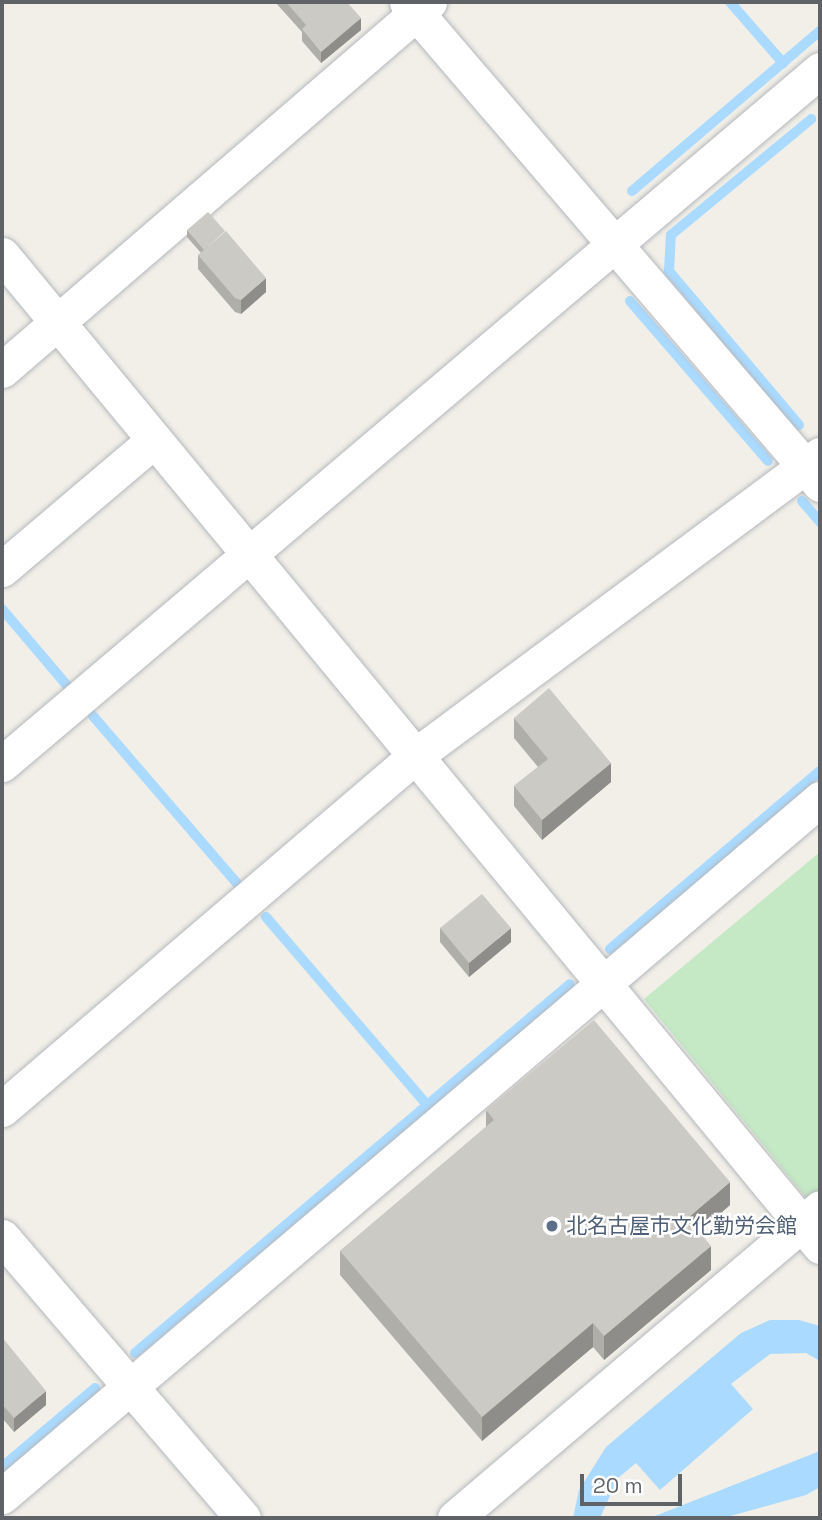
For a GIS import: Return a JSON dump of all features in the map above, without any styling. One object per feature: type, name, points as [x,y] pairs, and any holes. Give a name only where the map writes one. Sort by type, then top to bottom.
[{"type":"street","points":[[2,370],[417,5],[615,244],[816,469],[415,756],[2,1109]]},
{"type":"street","points":[[2,764],[820,70]]},
{"type":"street","points":[[2,255],[602,982],[814,1226],[455,1518]]},
{"type":"street","points":[[2,569],[154,440]]},
{"type":"street","points":[[2,1496],[820,799]]},
{"type":"street","points":[[2,1237],[243,1518]]},
{"type":"green space","points":[[820,852],[820,1215],[644,999]]},
{"type":"water","points":[[770,1320],[799,1320],[820,1326],[820,1361],[806,1353],[770,1354],[731,1384],[753,1409],[660,1490],[636,1463],[618,1478],[600,1518],[573,1518],[579,1490],[606,1447],[741,1333]]},
{"type":"water","points":[[820,1451],[820,1487],[806,1495],[723,1518],[650,1518]]},
{"type":"building","points":[[286,2],[347,2],[361,18],[321,52],[302,29],[306,25]]},
{"type":"building","points":[[208,212],[225,231],[204,250],[187,230]]},
{"type":"building","points":[[226,231],[266,278],[241,300],[235,298],[198,255]]},
{"type":"building","points":[[549,688],[611,763],[542,820],[514,786],[548,759],[514,718]]},
{"type":"building","points":[[482,894],[511,928],[469,963],[440,928]]},
{"type":"building","name":"北名古屋市文化勤労会館","points":[[594,1020],[730,1182],[688,1218],[711,1246],[604,1336],[593,1323],[482,1417],[340,1251],[494,1120],[486,1110]]},
{"type":"building","points":[[2,1337],[46,1391],[14,1418],[2,1404]]},
{"type":"waterway","points":[[730,2],[783,63]]},
{"type":"waterway","points":[[632,191],[820,31]]},
{"type":"waterway","points":[[799,425],[669,271],[671,235],[811,119]]},
{"type":"waterway","points":[[630,301],[768,461]]},
{"type":"waterway","points":[[802,501],[820,522]]},
{"type":"waterway","points":[[2,609],[70,689]]},
{"type":"waterway","points":[[93,716],[239,886]]},
{"type":"waterway","points":[[610,949],[820,771]]},
{"type":"waterway","points":[[266,917],[427,1105]]},
{"type":"waterway","points":[[135,1353],[570,984]]},
{"type":"waterway","points":[[2,1467],[95,1388]]},
{"type":"place","name":"北名古屋市文化勤労会館","points":[[552,1226]]}]
